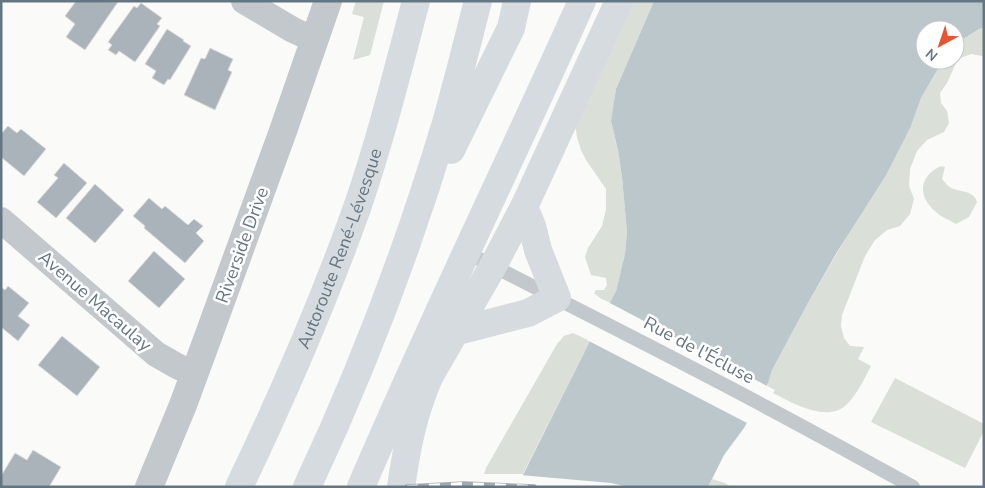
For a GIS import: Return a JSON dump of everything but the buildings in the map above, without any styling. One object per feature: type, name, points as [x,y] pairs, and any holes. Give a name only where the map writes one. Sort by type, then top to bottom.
[{"type":"highway","name":"Autoroute René-Lévesque","points":[[239,487],[316,316],[358,204],[382,127],[416,1]]},
{"type":"highway","points":[[307,487],[360,367],[410,235],[445,126],[478,1]]},
{"type":"highway","points":[[410,235],[510,28],[517,1]]},
{"type":"highway","points":[[361,487],[395,408],[582,1]]},
{"type":"highway","points":[[401,487],[412,423],[422,395],[438,360],[493,266],[524,207],[619,1]]},
{"type":"highway","points":[[454,332],[528,313],[557,298],[524,207]]},
{"type":"street","points":[[244,1],[293,30],[315,40]]},
{"type":"street","name":"Riverside Drive","points":[[149,487],[194,374],[328,1]]},
{"type":"street","name":"Avenue Macaulay","points":[[1,220],[156,354],[194,374]]},
{"type":"lane","name":"Rue de l'Écluse","points":[[466,252],[766,407],[913,487]]},
{"type":"lane","points":[[406,452],[413,472],[414,487]]},
{"type":"shaded area","points":[[356,1],[384,1],[370,55],[353,60],[364,17],[352,14]]},
{"type":"shaded area","points":[[632,1],[654,1],[616,89],[613,107],[611,121],[622,177],[627,232],[625,254],[616,291],[610,303],[594,293],[596,290],[604,290],[607,285],[606,278],[591,275],[585,257],[588,248],[602,226],[606,209],[606,189],[581,150],[575,124]]},
{"type":"shaded area","points":[[654,1],[984,1],[984,28],[965,38],[965,20],[915,20],[915,70],[937,70],[921,98],[911,126],[886,175],[837,252],[809,301],[744,428],[724,455],[708,487],[517,487],[616,291],[625,254],[627,232],[622,177],[611,121],[616,89]]},
{"type":"shaded area","points":[[984,28],[984,55],[971,54],[965,56],[965,38]]},
{"type":"shaded area","points":[[937,70],[953,70],[940,93],[941,103],[947,111],[949,123],[944,132],[927,140],[917,151],[910,169],[909,186],[914,199],[910,214],[900,226],[887,230],[875,240],[865,256],[842,315],[841,326],[844,338],[850,346],[864,347],[858,359],[871,366],[854,397],[838,410],[820,412],[790,402],[773,393],[775,390],[767,386],[772,370],[809,301],[911,126],[921,98]]},
{"type":"shaded area","points":[[941,166],[945,167],[942,179],[948,186],[969,193],[977,202],[969,217],[956,224],[936,212],[930,206],[923,193],[923,187],[928,175]]},
{"type":"shaded area","points":[[573,333],[590,341],[523,474],[484,474],[557,344],[564,336]]},
{"type":"shaded area","points":[[895,378],[984,424],[984,431],[965,468],[871,422]]},
{"type":"shaded area","points":[[712,479],[725,483],[731,487],[708,487]]},
{"type":"pier","points":[[608,302],[769,387],[749,424],[587,340]]},
{"type":"pier","points":[[520,475],[611,483],[629,487],[515,487]]},
{"type":"railway","points":[[407,487],[464,484],[534,487]]}]
